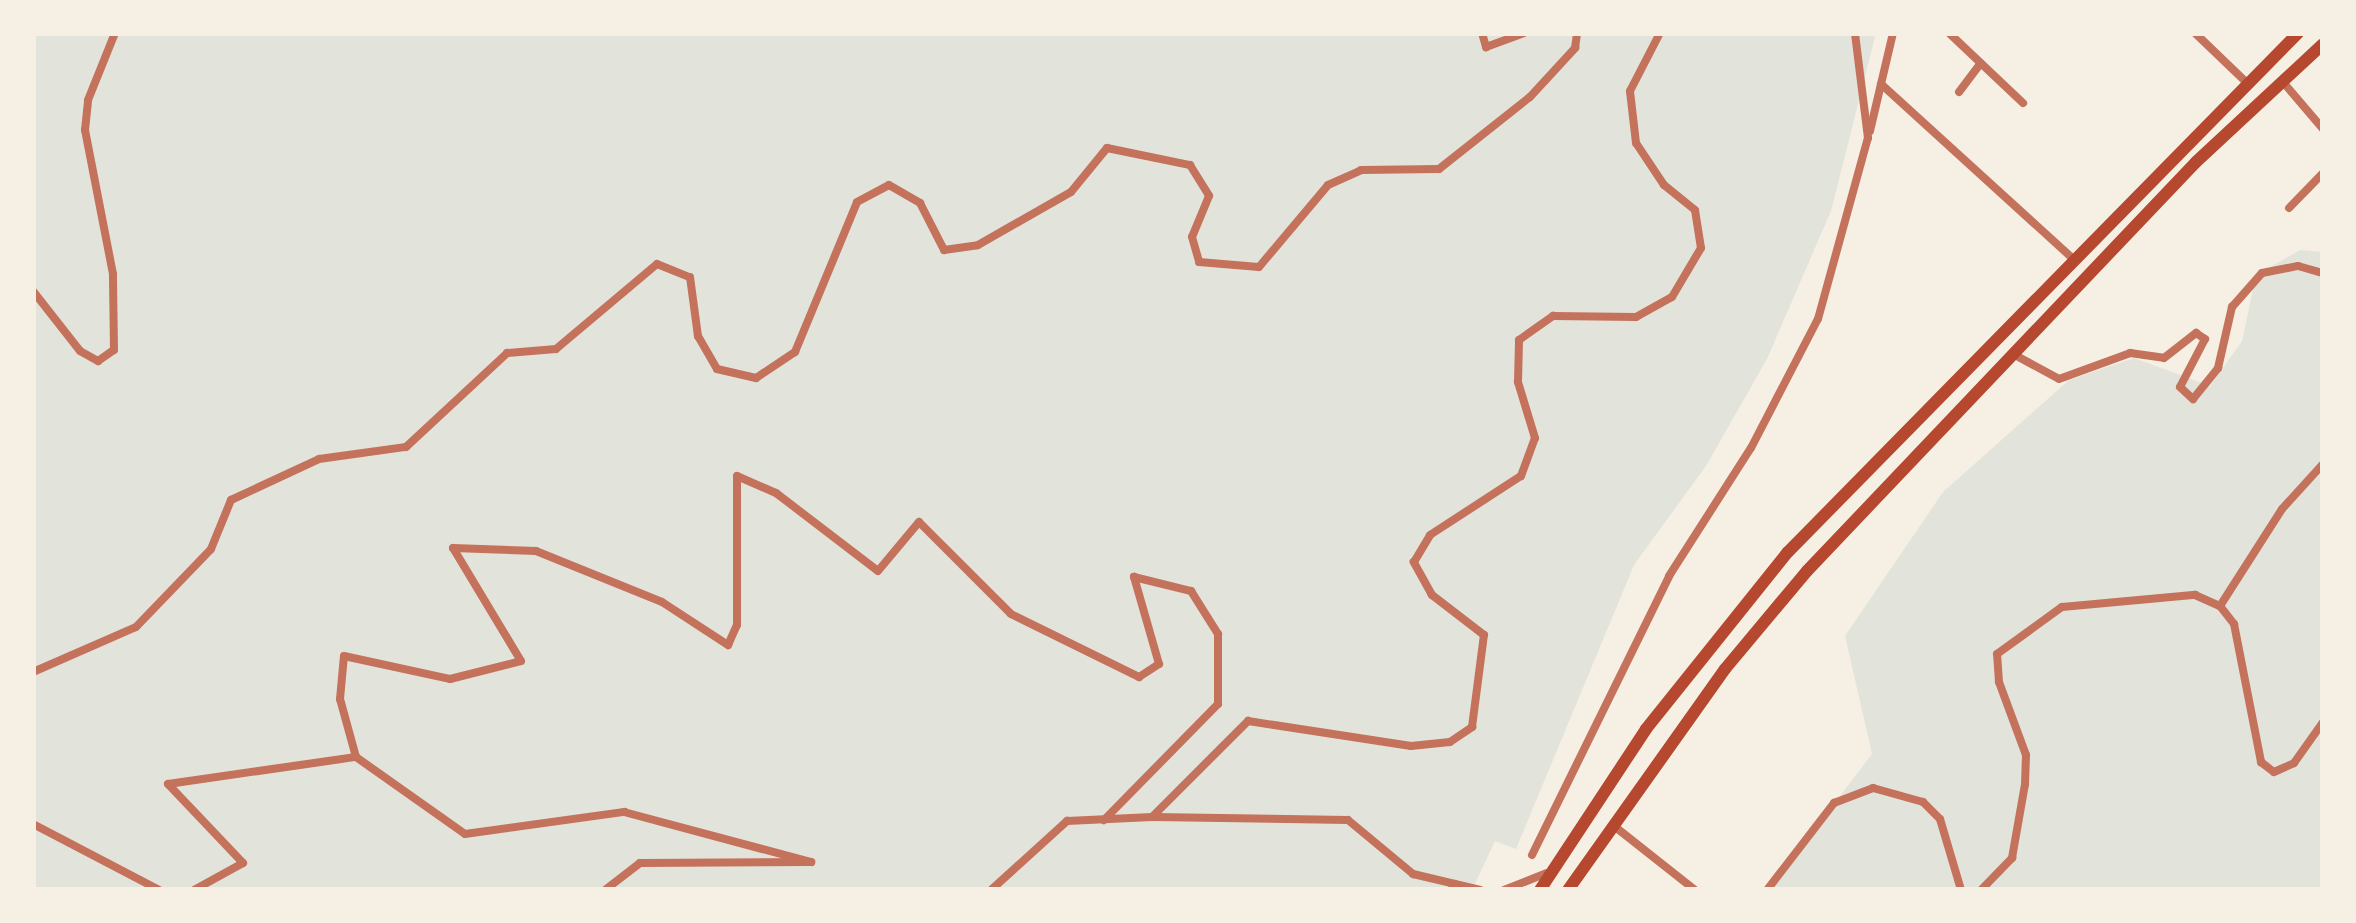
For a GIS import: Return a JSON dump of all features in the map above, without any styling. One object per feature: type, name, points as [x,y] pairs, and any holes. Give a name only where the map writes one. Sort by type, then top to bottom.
[{"type":"main road","points":[[1540,890],[1744,602],[2072,256],[2298,33]]},
{"type":"main road","points":[[1568,890],[1765,620],[2012,353],[2323,44]]},
{"type":"street","points":[[33,290],[80,351],[98,361],[114,350],[113,274],[85,130],[88,100],[115,33]]},
{"type":"street","points":[[1480,33],[1486,46],[1524,33]]},
{"type":"street","points":[[33,672],[136,627],[211,549],[231,500],[319,460],[406,447],[507,352],[556,350],[657,264],[690,277],[698,336],[717,369],[756,378],[795,352],[857,202],[889,185],[920,202],[944,250],[978,245],[1071,192],[1107,148],[1190,165],[1209,196],[1192,237],[1199,262],[1259,267],[1328,185],[1361,170],[1438,169],[1530,97],[1575,48],[1577,33]]},
{"type":"street","points":[[1152,817],[1248,721],[1412,746],[1450,742],[1472,727],[1484,635],[1432,595],[1414,562],[1430,535],[1521,476],[1535,438],[1518,382],[1519,340],[1553,316],[1636,317],[1672,297],[1701,248],[1696,210],[1664,185],[1636,143],[1630,92],[1660,33]]},
{"type":"street","points":[[1855,33],[1868,138]]},
{"type":"street","points":[[1532,855],[1669,576],[1751,448],[1818,319],[1893,33]]},
{"type":"street","points":[[1949,33],[2024,103]]},
{"type":"street","points":[[2195,33],[2246,82]]},
{"type":"street","points":[[1959,92],[1981,63]]},
{"type":"street","points":[[2282,80],[2323,129]]},
{"type":"street","points":[[1881,84],[2072,256]]},
{"type":"street","points":[[2289,208],[2323,173]]},
{"type":"street","points":[[2012,353],[2059,379],[2129,353],[2164,358],[2196,333],[2205,339],[2180,387],[2193,399],[2218,368],[2232,307],[2262,273],[2298,266],[2323,273]]},
{"type":"street","points":[[2220,606],[2282,508],[2323,464]]},
{"type":"street","points":[[605,890],[640,863],[812,862],[624,812],[465,834],[356,757],[340,699],[344,656],[450,679],[521,661],[453,548],[536,551],[662,602],[728,645],[737,625],[736,476],[776,494],[878,571],[920,522],[1011,614],[1139,677],[1159,664],[1134,577],[1190,591],[1218,634],[1218,704],[1104,820]]},
{"type":"street","points":[[1981,890],[2012,858],[2025,784],[2021,736],[1996,671],[2001,646],[2085,601],[2195,595],[2220,606],[2234,624],[2264,768],[2285,770],[2323,722]]},
{"type":"street","points":[[194,890],[243,863],[168,784],[356,757]]},
{"type":"street","points":[[1767,890],[1834,803],[1873,788],[1923,802],[1940,818],[1961,890]]},
{"type":"street","points":[[991,890],[1067,821],[1152,817],[1348,820],[1413,874],[1480,890]]},
{"type":"street","points":[[33,824],[159,890]]},
{"type":"street","points":[[1613,825],[1694,890]]},
{"type":"street","points":[[1504,890],[1535,884],[1558,864]]},
{"type":"shaded area","points":[[33,33],[1876,33],[1831,211],[1767,359],[1706,466],[1634,565],[1516,849],[1495,841],[1472,890],[33,890]]},
{"type":"shaded area","points":[[2300,250],[2323,252],[2323,890],[1768,890],[1872,754],[1845,636],[1943,492],[2069,380],[2134,358],[2210,386],[2242,341],[2256,275]]}]
